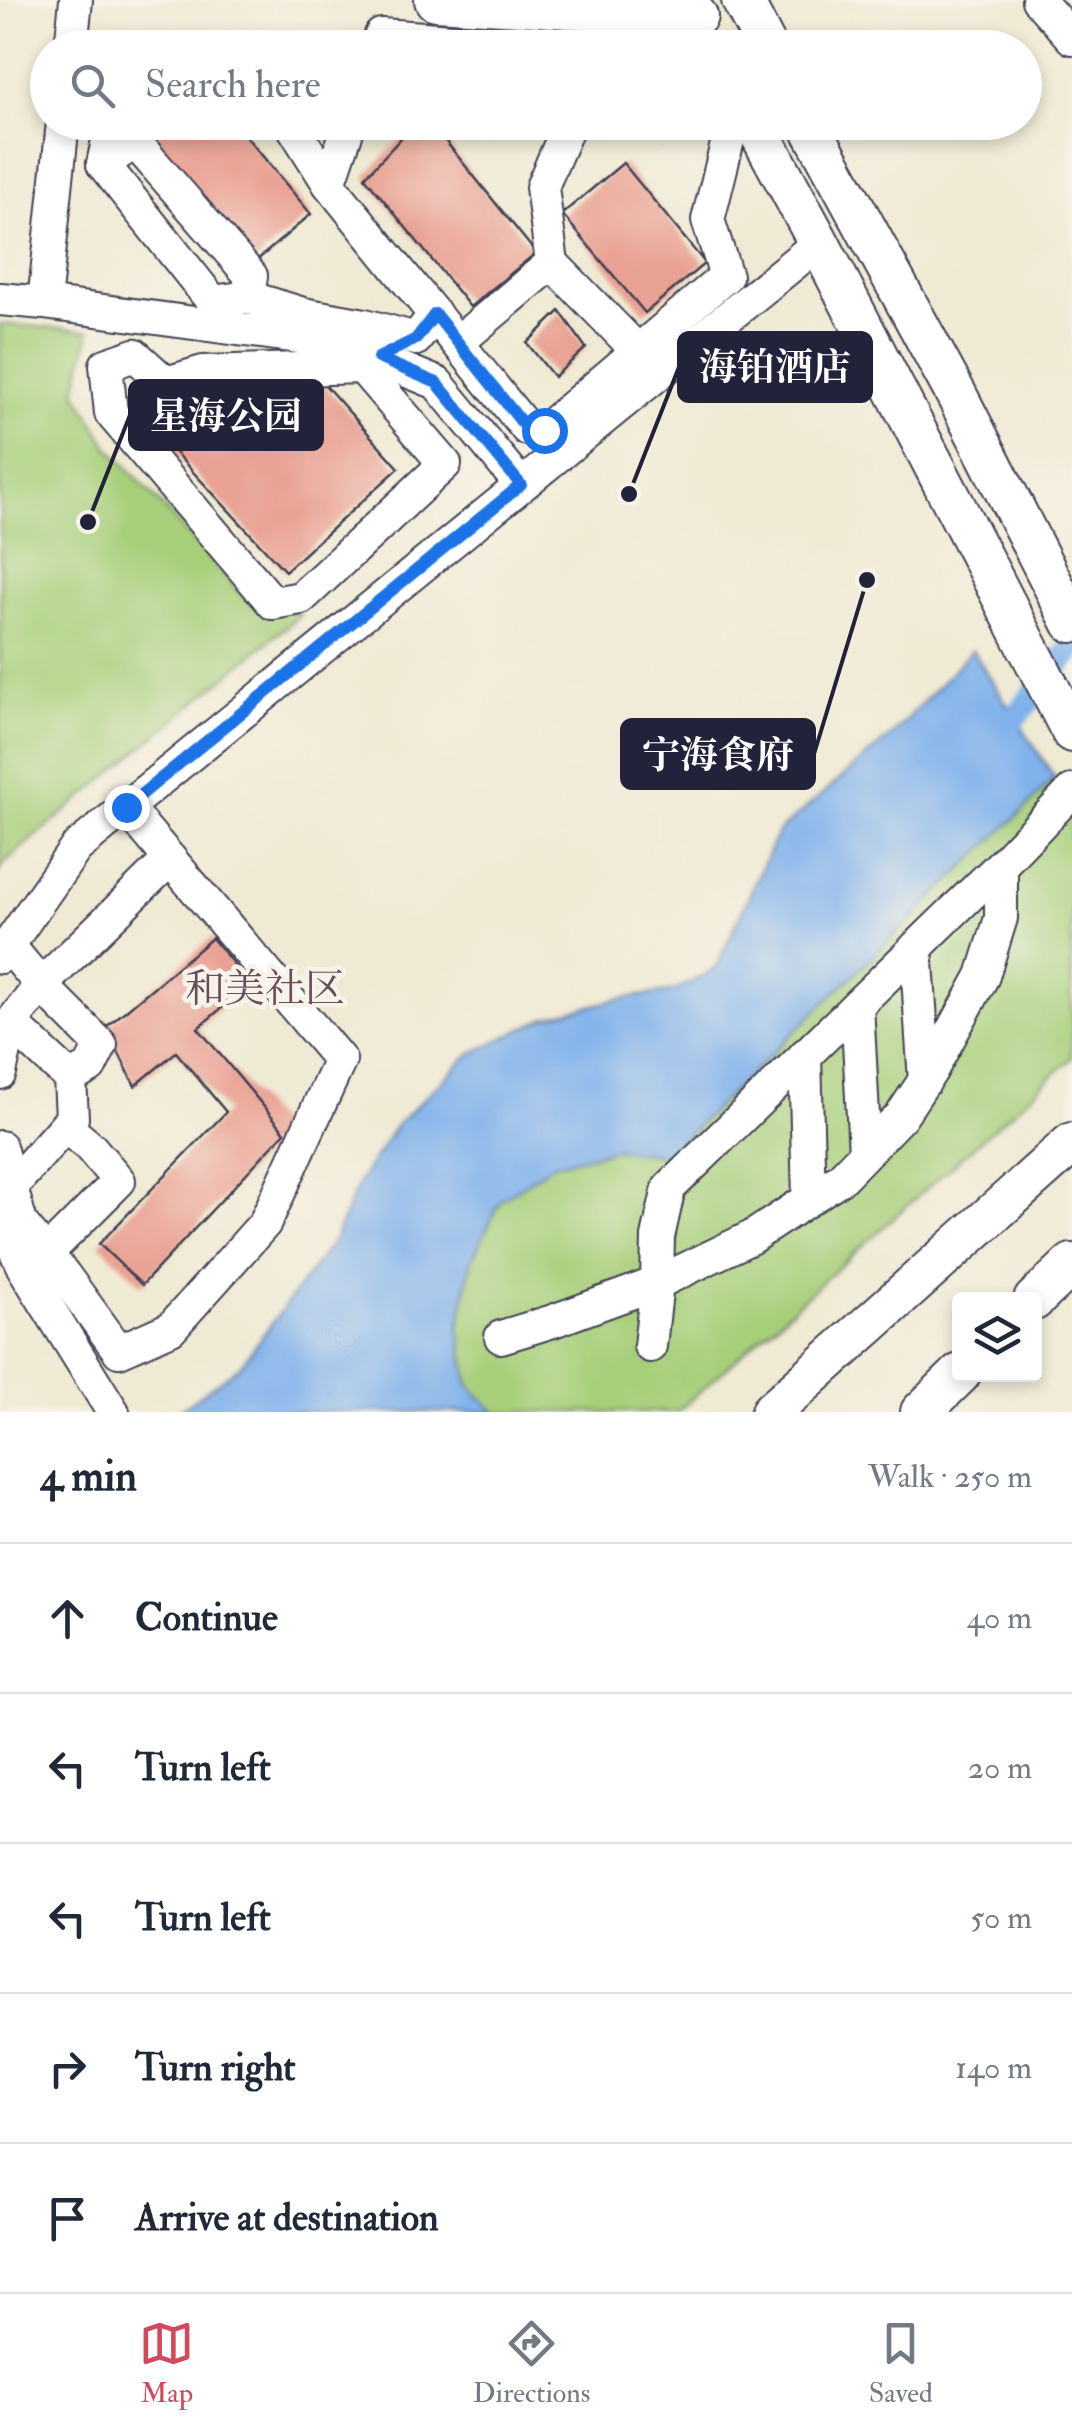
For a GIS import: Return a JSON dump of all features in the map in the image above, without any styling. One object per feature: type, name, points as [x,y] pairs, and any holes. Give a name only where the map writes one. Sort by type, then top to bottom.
[{"type":"main road","points":[[435,0],[700,21]]},
{"type":"main road","points":[[742,0],[758,30]]},
{"type":"main road","points":[[764,140],[1072,732]]},
{"type":"main road","points":[[818,140],[957,396],[1072,622]]},
{"type":"main road","points":[[771,1412],[1072,1143]]},
{"type":"main road","points":[[1042,1292],[1072,1264]]},
{"type":"main road","points":[[920,1412],[952,1382]]},
{"type":"street","points":[[73,30],[76,0]]},
{"type":"street","points":[[1038,0],[1072,38]]},
{"type":"street","points":[[44,303],[61,140]]},
{"type":"street","points":[[103,164],[108,140]]},
{"type":"street","points":[[302,140],[425,327]]},
{"type":"street","points":[[330,184],[344,140]]},
{"type":"street","points":[[562,140],[542,187],[552,263],[638,351]]},
{"type":"street","points":[[103,164],[214,302],[248,297],[303,314],[364,326],[425,327],[458,342],[527,429],[544,430],[726,276],[708,220],[728,140]]},
{"type":"street","points":[[103,164],[135,142],[251,276],[248,297]]},
{"type":"street","points":[[127,194],[158,168]]},
{"type":"street","points":[[150,222],[183,198]]},
{"type":"street","points":[[175,254],[222,243]]},
{"type":"street","points":[[199,284],[222,243]]},
{"type":"street","points":[[70,1078],[90,1067],[100,1045],[4,951],[76,848],[819,243]]},
{"type":"street","points":[[458,342],[552,263]]},
{"type":"street","points":[[0,299],[336,342],[370,363],[437,383],[521,485]]},
{"type":"street","points":[[166,383],[203,372],[370,363],[425,327]]},
{"type":"street","points":[[166,383],[135,355],[106,365],[111,413],[273,603],[301,598],[445,464],[370,363]]},
{"type":"street","points":[[148,456],[155,412],[166,383]]},
{"type":"street","points":[[650,1346],[658,1237],[669,1188],[1072,791]]},
{"type":"street","points":[[6,1202],[120,1350],[171,1328],[266,1223],[340,1060],[126,807]]},
{"type":"street","points":[[0,1074],[11,1022],[41,985],[170,859]]},
{"type":"street","points":[[501,1337],[656,1283],[752,1236],[841,1178],[901,1116],[925,1082],[983,976],[1002,918],[1000,865]]},
{"type":"street","points":[[916,947],[925,1082]]},
{"type":"street","points":[[857,1004],[865,1153]]},
{"type":"street","points":[[6,1202],[72,1118],[70,1078],[11,1022]]},
{"type":"street","points":[[805,1056],[809,1198]]},
{"type":"street","points":[[55,1265],[119,1181],[65,1126]]},
{"type":"street","points":[[0,1147],[6,1202],[24,1266],[112,1412]]},
{"type":"green space","points":[[0,324],[90,331],[76,391],[107,445],[246,599],[301,614],[5,862],[0,871]]},
{"type":"green space","points":[[1054,777],[1072,801],[1072,1058],[677,1412],[495,1412],[469,1385],[459,1328],[471,1261],[501,1200],[553,1164],[616,1149],[667,1155]]},
{"type":"water","points":[[972,650],[1054,777],[667,1155],[616,1149],[553,1164],[501,1200],[471,1261],[459,1328],[469,1385],[495,1412],[177,1412],[240,1366],[333,1241],[360,1180],[396,1125],[470,1054],[547,1017],[618,999],[675,991],[716,968],[778,832],[892,735]]},
{"type":"building","points":[[155,140],[249,140],[311,214],[256,261]]},
{"type":"building","points":[[399,140],[445,140],[536,253],[470,307],[365,177]]},
{"type":"building","points":[[623,163],[705,263],[645,313],[562,214]]},
{"type":"building","points":[[560,311],[586,348],[554,377],[527,343]]},
{"type":"building","points":[[222,381],[325,385],[399,468],[285,571],[169,446],[173,413]]},
{"type":"building","points":[[212,938],[250,984],[198,1028],[285,1132],[142,1285],[99,1244],[226,1112],[176,1052],[135,1086],[106,1027]]},
{"type":"waterway","points":[[994,743],[1072,648]]},
{"type":"place","name":"海铂酒店","points":[[629,494]]},
{"type":"place","name":"星海公园","points":[[88,522]]},
{"type":"place","name":"宁海食府","points":[[867,580]]},
{"type":"district","name":"和美社区","points":[[265,989]]},
{"type":"route","points":[[126,807],[521,485],[437,383],[378,358],[416,339],[435,314],[527,429],[544,430]]}]
